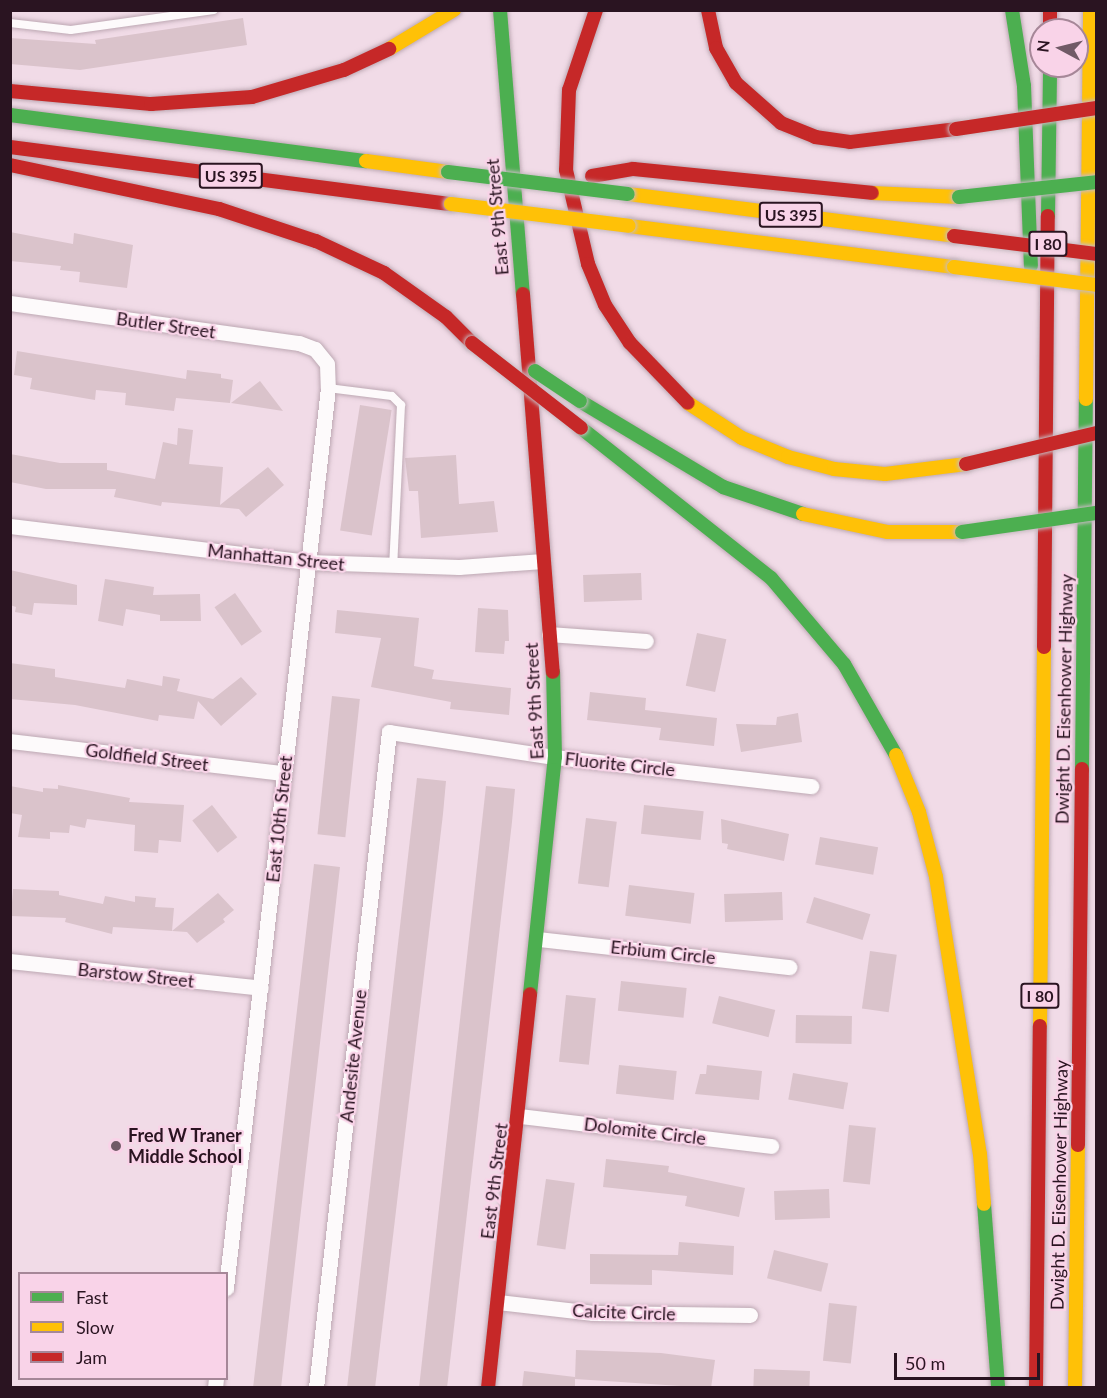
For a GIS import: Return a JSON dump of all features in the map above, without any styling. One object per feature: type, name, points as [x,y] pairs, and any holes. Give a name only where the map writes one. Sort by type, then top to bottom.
[{"type":"main road","name":"East 9th Street","points":[[488,1388],[520,1116],[555,757],[549,634],[500,10]]},
{"type":"main road","points":[[596,10],[569,90],[566,170],[588,264],[605,305],[630,343],[662,380],[700,413],[742,438],[788,457],[834,469],[885,474],[966,464],[1096,433]]},
{"type":"main road","points":[[708,10],[716,48],[736,83],[781,123],[815,137],[850,142],[1096,108]]},
{"type":"main road","points":[[1012,10],[1021,56],[1032,284],[1046,421]]},
{"type":"main road","name":"Dwight D. Eisenhower Highway","points":[[1075,1388],[1090,10]]},
{"type":"main road","points":[[10,91],[151,104],[252,97],[344,70],[398,45],[450,13]]},
{"type":"main road","name":"Dwight D. Eisenhower Highway","points":[[1036,1388],[1050,78]]},
{"type":"main road","name":"US 395","points":[[10,115],[1096,254]]},
{"type":"main road","name":"US 395","points":[[10,147],[1096,285]]},
{"type":"main road","points":[[10,165],[197,204],[284,229],[384,273],[446,317],[472,343],[771,578],[797,605],[862,692],[903,771],[936,876],[980,1154],[998,1388]]},
{"type":"main road","points":[[550,185],[633,169],[837,191],[959,197],[1096,182]]},
{"type":"main road","points":[[446,317],[470,327],[580,401],[723,487],[781,508],[888,532],[962,532],[1096,513]]},
{"type":"street","name":"Butler Street","points":[[10,303],[299,343],[320,353]]},
{"type":"street","name":"East 10th Street","points":[[228,1272],[327,388],[327,364],[320,353]]},
{"type":"street","name":"Manhattan Street","points":[[10,526],[308,562],[459,567],[543,561]]},
{"type":"street","points":[[549,634],[646,641]]},
{"type":"street","name":"Andesite Avenue","points":[[316,1388],[389,732],[395,733]]},
{"type":"street","name":"Fluorite Circle","points":[[395,733],[555,757],[811,786]]},
{"type":"street","name":"Goldfield Street","points":[[10,741],[284,773]]},
{"type":"street","name":"Erbium Circle","points":[[538,939],[789,967]]},
{"type":"street","name":"Barstow Street","points":[[10,961],[261,988]]},
{"type":"street","name":"Dolomite Circle","points":[[520,1116],[771,1146]]},
{"type":"street","name":"Calcite Circle","points":[[498,1302],[593,1313],[750,1315]]},
{"type":"lane","points":[[10,23],[71,30],[214,10]]},
{"type":"lane","points":[[327,388],[392,396],[401,405],[393,566]]},
{"type":"building","points":[[243,18],[247,45],[80,70],[10,64],[10,38],[96,44],[95,40]]},
{"type":"building","points":[[10,232],[73,244],[74,233],[133,245],[127,288],[79,282],[80,272],[60,270],[61,266],[10,261]]},
{"type":"building","points":[[17,351],[186,379],[187,370],[221,374],[221,378],[233,380],[230,403],[176,398],[174,411],[125,405],[126,393],[96,390],[95,400],[30,389],[32,378],[14,375]]},
{"type":"building","points":[[260,381],[283,411],[231,403]]},
{"type":"building","points":[[360,405],[392,410],[372,535],[340,530]]},
{"type":"building","points":[[178,428],[193,430],[189,464],[223,467],[220,505],[268,467],[284,485],[246,517],[239,509],[162,502],[161,506],[114,497],[116,489],[46,489],[10,482],[10,454],[60,463],[107,463],[107,470],[155,479],[163,442],[177,445]]},
{"type":"building","points":[[456,455],[459,504],[494,501],[498,532],[421,538],[418,491],[409,491],[405,458]]},
{"type":"building","points":[[10,570],[77,585],[77,605],[34,603],[32,615],[15,612],[16,607],[10,605]]},
{"type":"building","points":[[641,573],[642,600],[584,602],[583,575]]},
{"type":"building","points":[[105,579],[154,587],[153,595],[200,594],[201,621],[160,621],[160,615],[126,609],[123,626],[98,621]]},
{"type":"building","points":[[235,593],[262,632],[241,646],[215,607]]},
{"type":"building","points":[[478,608],[508,610],[509,641],[505,641],[504,654],[475,652]]},
{"type":"building","points":[[337,610],[419,618],[414,666],[434,670],[432,679],[511,688],[509,715],[450,709],[451,702],[371,687],[381,638],[335,633]]},
{"type":"building","points":[[697,633],[726,639],[715,692],[686,686]]},
{"type":"building","points":[[10,663],[55,669],[55,677],[125,688],[127,679],[162,686],[163,676],[180,679],[177,691],[213,699],[241,677],[257,694],[221,726],[198,701],[194,719],[159,715],[158,721],[75,705],[10,699]]},
{"type":"building","points":[[590,692],[646,698],[645,710],[717,718],[714,746],[659,740],[661,728],[587,720]]},
{"type":"building","points":[[332,696],[360,699],[345,837],[317,834]]},
{"type":"building","points":[[798,713],[802,742],[741,752],[736,724],[776,725],[777,717]]},
{"type":"building","points":[[417,778],[446,781],[443,814],[375,1388],[347,1388]]},
{"type":"building","points":[[58,785],[130,798],[129,802],[184,805],[181,842],[159,840],[158,853],[134,851],[135,825],[87,819],[85,828],[70,825],[69,833],[50,832],[50,839],[18,837],[22,815],[10,813],[10,786],[43,792],[43,788],[58,789]]},
{"type":"building","points":[[486,786],[515,789],[512,822],[447,1388],[419,1388]]},
{"type":"building","points":[[212,805],[237,837],[218,853],[192,820]]},
{"type":"building","points":[[644,805],[704,811],[701,840],[641,834]]},
{"type":"building","points":[[586,818],[617,822],[609,887],[578,884]]},
{"type":"building","points":[[721,819],[789,834],[784,861],[727,849],[728,844],[722,843]]},
{"type":"building","points":[[820,837],[878,847],[873,875],[815,865]]},
{"type":"building","points":[[314,864],[340,867],[281,1388],[253,1388]]},
{"type":"building","points":[[629,885],[695,893],[691,924],[625,916]]},
{"type":"building","points":[[13,889],[59,891],[59,895],[103,904],[105,896],[135,902],[135,896],[156,898],[155,907],[174,908],[172,931],[113,927],[112,934],[65,922],[66,918],[11,916]]},
{"type":"building","points":[[782,892],[783,920],[725,922],[724,894]]},
{"type":"building","points":[[218,893],[234,910],[223,919],[225,922],[197,943],[187,932],[172,931]]},
{"type":"building","points":[[814,897],[870,914],[863,940],[806,923]]},
{"type":"building","points":[[870,951],[897,955],[889,1012],[862,1008]]},
{"type":"building","points":[[621,981],[687,988],[684,1018],[618,1011]]},
{"type":"building","points":[[566,995],[596,998],[589,1065],[559,1062]]},
{"type":"building","points":[[719,996],[775,1010],[769,1037],[712,1023]]},
{"type":"building","points":[[796,1015],[852,1016],[852,1044],[796,1043]]},
{"type":"building","points":[[619,1065],[677,1071],[674,1100],[616,1094]]},
{"type":"building","points":[[707,1065],[762,1071],[759,1100],[695,1094],[700,1074],[706,1074]]},
{"type":"building","points":[[793,1073],[848,1083],[843,1109],[788,1100]]},
{"type":"building","points":[[849,1125],[876,1128],[870,1185],[843,1182]]},
{"type":"building","points":[[606,1159],[669,1166],[668,1172],[745,1188],[739,1217],[685,1206],[687,1196],[603,1187]]},
{"type":"building","points":[[546,1179],[575,1183],[565,1249],[537,1245]]},
{"type":"building","points":[[829,1189],[830,1218],[775,1220],[774,1191]]},
{"type":"building","points":[[679,1242],[734,1246],[733,1275],[652,1270],[652,1285],[590,1284],[590,1254],[678,1255]]},
{"type":"building","points":[[774,1250],[828,1264],[821,1292],[767,1278]]},
{"type":"building","points":[[829,1303],[857,1306],[851,1364],[823,1361]]},
{"type":"building","points":[[576,1350],[661,1353],[715,1360],[711,1388],[575,1379]]},
{"type":"building","points":[[754,1369],[810,1371],[809,1388],[753,1388]]},
{"type":"building","points":[[524,1371],[575,1377],[575,1388],[522,1388]]},
{"type":"traffic: fast","points":[[500,10],[523,294]]},
{"type":"traffic: fast","points":[[1012,10],[1024,86],[1031,266]]},
{"type":"traffic: fast","points":[[1048,216],[1050,78]]},
{"type":"traffic: fast","points":[[10,115],[366,161]]},
{"type":"traffic: fast","points":[[448,172],[628,194]]},
{"type":"traffic: fast","points":[[959,197],[1096,182]]},
{"type":"traffic: fast","points":[[535,371],[580,401]]},
{"type":"traffic: fast","points":[[1082,769],[1086,399]]},
{"type":"traffic: fast","points":[[580,401],[723,487],[803,514]]},
{"type":"traffic: fast","points":[[581,428],[771,578],[844,664],[896,755]]},
{"type":"traffic: fast","points":[[962,532],[1096,513]]},
{"type":"traffic: fast","points":[[530,994],[555,757],[553,672]]},
{"type":"traffic: fast","points":[[984,1204],[998,1388]]},
{"type":"traffic: slow","points":[[389,49],[454,10]]},
{"type":"traffic: slow","points":[[1086,399],[1090,10]]},
{"type":"traffic: slow","points":[[366,161],[448,172]]},
{"type":"traffic: slow","points":[[872,193],[959,197]]},
{"type":"traffic: slow","points":[[628,194],[954,236]]},
{"type":"traffic: slow","points":[[451,204],[629,226]]},
{"type":"traffic: slow","points":[[629,226],[954,267]]},
{"type":"traffic: slow","points":[[954,267],[1096,285]]},
{"type":"traffic: slow","points":[[688,403],[742,438],[788,457],[834,469],[885,474],[966,464]]},
{"type":"traffic: slow","points":[[803,514],[888,532],[962,532]]},
{"type":"traffic: slow","points":[[1040,1026],[1044,647]]},
{"type":"traffic: slow","points":[[896,755],[919,812],[936,877],[980,1154],[984,1204]]},
{"type":"traffic: slow","points":[[1075,1388],[1078,1145]]},
{"type":"traffic: jam","points":[[596,10],[569,90],[566,170],[588,264],[605,305],[630,343],[688,403]]},
{"type":"traffic: jam","points":[[708,10],[716,48],[736,83],[781,123],[815,137],[850,142],[956,129]]},
{"type":"traffic: jam","points":[[1050,10],[1050,18]]},
{"type":"traffic: jam","points":[[10,91],[151,104],[252,97],[344,70],[389,49]]},
{"type":"traffic: jam","points":[[956,129],[1096,108]]},
{"type":"traffic: jam","points":[[10,147],[451,204]]},
{"type":"traffic: jam","points":[[10,165],[219,209],[316,241],[384,273],[446,317],[472,343]]},
{"type":"traffic: jam","points":[[592,176],[633,169],[872,193]]},
{"type":"traffic: jam","points":[[1044,647],[1048,216]]},
{"type":"traffic: jam","points":[[954,236],[1096,254]]},
{"type":"traffic: jam","points":[[523,294],[553,672]]},
{"type":"traffic: jam","points":[[472,343],[581,428]]},
{"type":"traffic: jam","points":[[966,464],[1096,433]]},
{"type":"traffic: jam","points":[[1078,1145],[1082,769]]},
{"type":"traffic: jam","points":[[488,1388],[530,994]]},
{"type":"traffic: jam","points":[[1036,1388],[1040,1026]]},
{"type":"place","name":"Fred W Traner Middle School","points":[[116,1146]]}]
